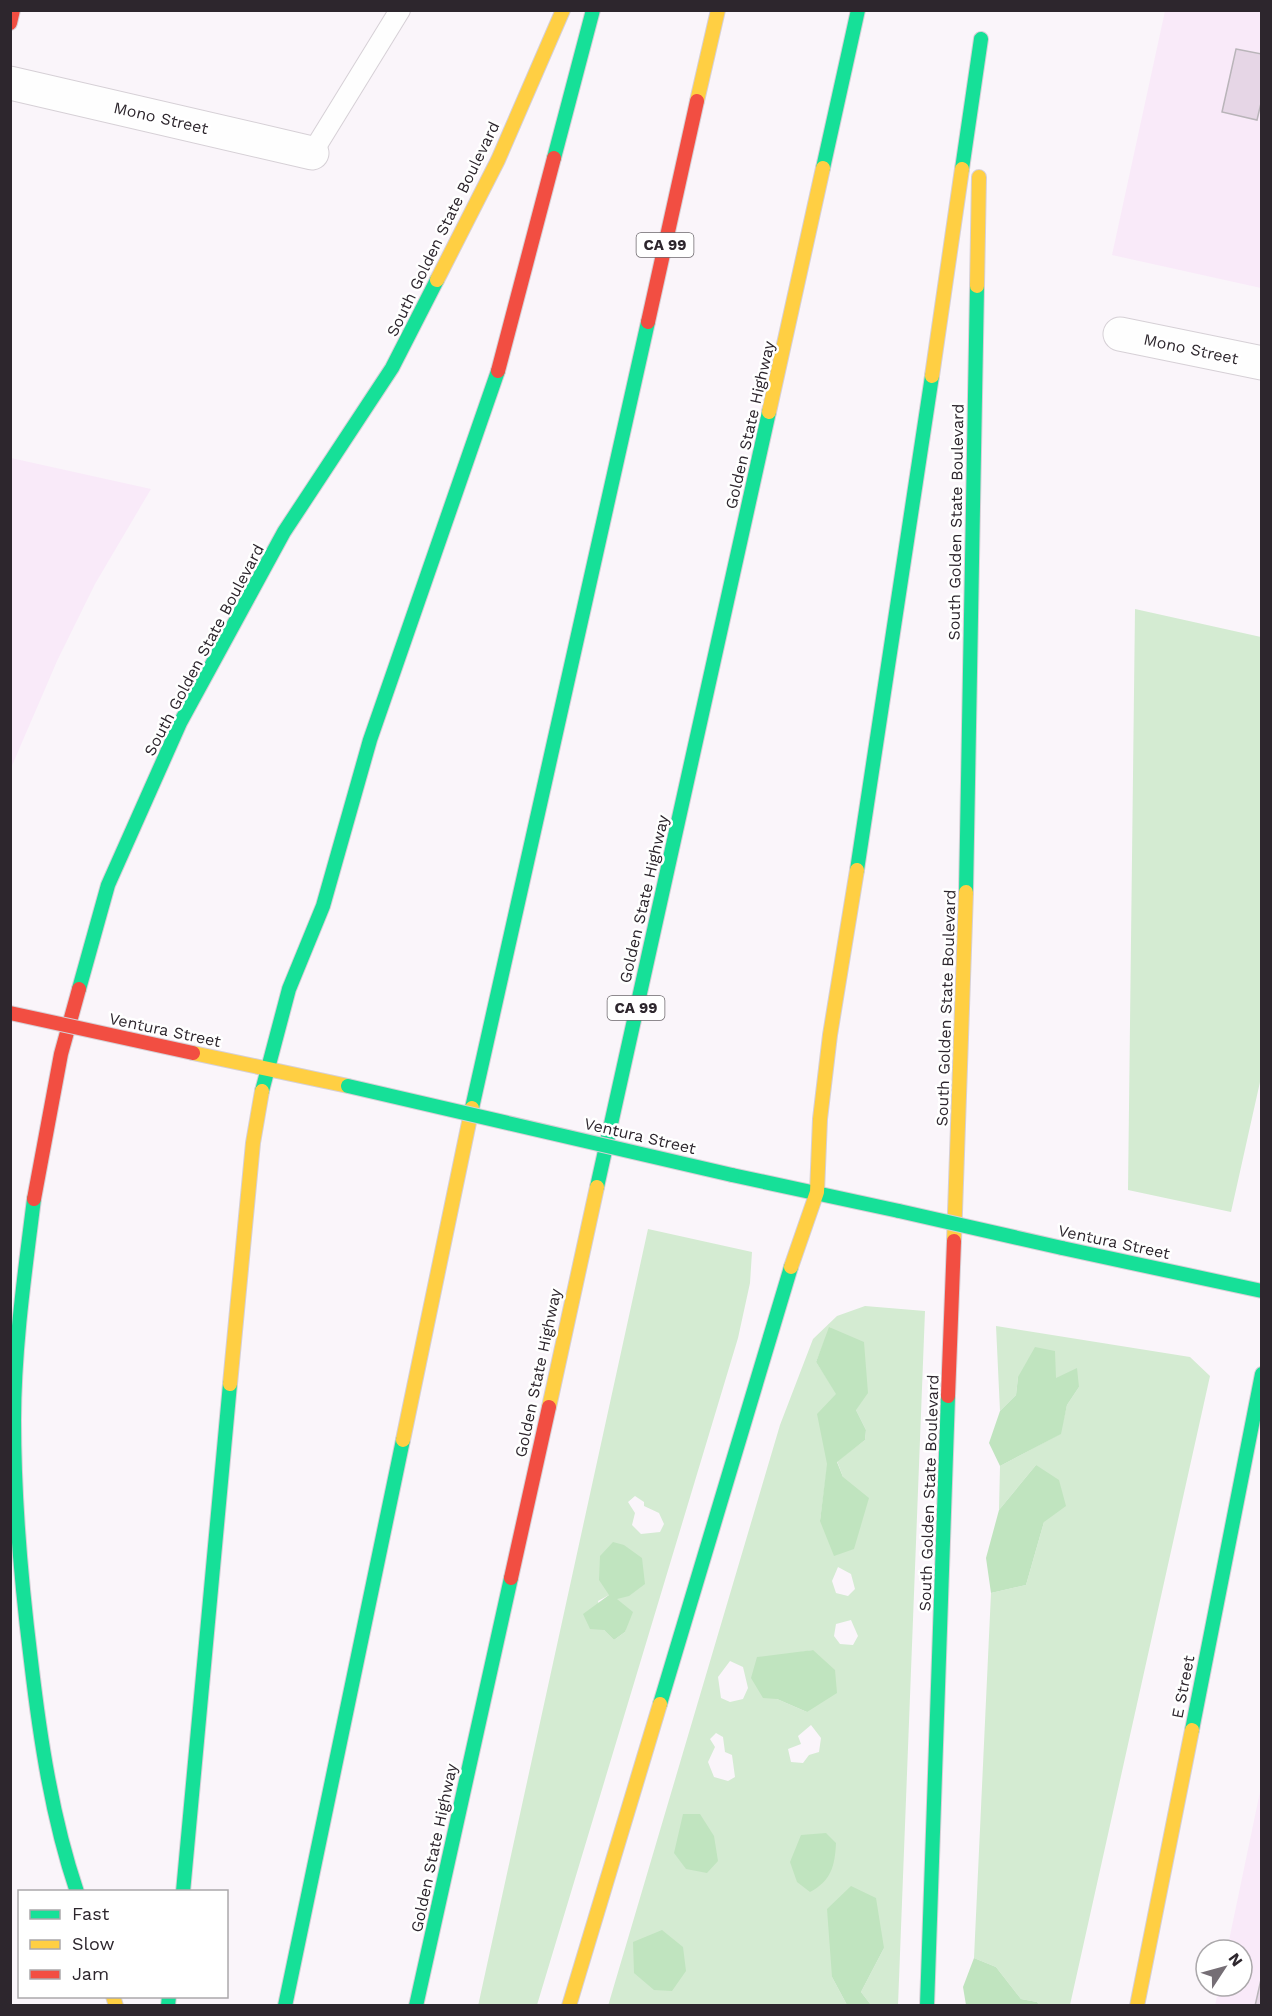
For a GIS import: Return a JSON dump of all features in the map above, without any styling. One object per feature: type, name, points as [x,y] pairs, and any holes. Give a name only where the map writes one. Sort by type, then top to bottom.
[{"type":"main road","points":[[10,23],[13,10]]},
{"type":"main road","name":"South Golden State Boulevard","points":[[76,1890],[67,1862],[38,1725],[21,1578],[14,1419],[24,1276],[36,1183],[61,1054],[108,885],[180,723],[284,532],[392,368],[498,160],[562,10]]},
{"type":"main road","points":[[183,1890],[253,1143],[267,1067],[289,989],[323,906],[370,740],[495,381],[593,10]]},
{"type":"main road","name":"CA 99","points":[[285,2006],[497,990],[718,10]]},
{"type":"main road","name":"Golden State Highway","points":[[416,2006],[858,10]]},
{"type":"main road","name":"South Golden State Boulevard","points":[[927,2006],[969,824],[983,20]]},
{"type":"main road","points":[[569,2006],[792,1263],[817,1192],[820,1119],[830,1035],[879,743],[981,39]]},
{"type":"main road","name":"Ventura Street","points":[[10,1012],[192,1053],[267,1067],[732,1175],[1262,1292]]},
{"type":"main road","name":"E Street","points":[[1137,2006],[1262,1374]]},
{"type":"street","name":"Mono Street","points":[[10,84],[312,153]]},
{"type":"street","name":"Mono Street","points":[[1120,334],[1262,363]]},
{"type":"lane","points":[[312,153],[400,10]]},
{"type":"shaded area","points":[[1165,11],[1261,11],[1261,288],[1112,255]]},
{"type":"shaded area","points":[[11,458],[151,489],[95,584],[57,661],[11,768]]},
{"type":"shaded area","points":[[1261,1787],[1261,2005],[1215,2006],[1217,1998],[1254,1998],[1254,1938],[1230,1938]]},
{"type":"green space","points":[[1135,609],[1261,637],[1262,1073],[1231,1212],[1128,1190]]},
{"type":"green space","points":[[648,1229],[752,1252],[750,1283],[738,1338],[537,2005],[478,2006]],"holes":[[[635,1496],[644,1502],[644,1506],[659,1513],[664,1524],[660,1532],[641,1534],[632,1525],[635,1513],[628,1502]],[[609,1595],[627,1622],[625,1632],[614,1640],[604,1630],[598,1601]]]},
{"type":"green space","points":[[865,1306],[925,1311],[898,2005],[871,2005],[861,1992],[884,1948],[832,1977],[847,2005],[608,2006],[780,1425],[813,1339],[837,1316]],"holes":[[[830,1327],[856,1410],[866,1430],[865,1440],[837,1461],[843,1477],[820,1521],[837,1394],[816,1362]],[[838,1567],[851,1574],[855,1589],[848,1596],[836,1593],[832,1581]],[[851,1620],[858,1636],[853,1645],[840,1644],[834,1636],[836,1624]],[[813,1650],[807,1712],[777,1699],[796,1653]],[[730,1661],[743,1667],[748,1688],[743,1699],[730,1702],[721,1698],[718,1677]],[[811,1725],[821,1738],[819,1752],[809,1755],[803,1763],[791,1762],[788,1749],[801,1744],[798,1736]],[[716,1733],[723,1737],[725,1752],[732,1755],[735,1777],[728,1781],[714,1777],[708,1762],[715,1747],[710,1739]]]},
{"type":"green space","points":[[996,1326],[1190,1357],[1210,1376],[1070,2005],[1039,2005],[1037,2002],[1021,1999],[996,1967],[974,1958],[991,1593],[1026,1585],[1044,1522],[1036,1465],[999,1510],[1000,1466],[1060,1434],[1067,1405],[1079,1387],[1056,1378],[1018,1377],[1016,1395],[1000,1411]]},
{"type":"green space","points":[[829,1327],[864,1342],[868,1393],[856,1410],[866,1430],[865,1440],[837,1462],[843,1477],[869,1498],[854,1549],[834,1556],[820,1521],[827,1464],[817,1414],[836,1394],[816,1362]]},
{"type":"green space","points":[[1035,1347],[1055,1351],[1056,1378],[1077,1368],[1079,1387],[1067,1405],[1061,1434],[1000,1466],[989,1443],[1000,1411],[1016,1395],[1018,1377]]},
{"type":"green space","points":[[1036,1465],[1059,1480],[1066,1506],[1044,1522],[1026,1585],[991,1593],[986,1558],[999,1510]]},
{"type":"green space","points":[[613,1542],[624,1545],[642,1558],[645,1584],[629,1596],[617,1599],[633,1612],[625,1632],[614,1640],[604,1630],[590,1629],[583,1614],[609,1595],[599,1580],[600,1556]]},
{"type":"green space","points":[[813,1650],[835,1670],[837,1693],[807,1712],[777,1699],[763,1698],[751,1678],[757,1657]]},
{"type":"green space","points":[[683,1814],[700,1814],[714,1836],[718,1861],[707,1873],[686,1869],[674,1853]]},
{"type":"green space","points":[[826,1833],[836,1843],[833,1866],[823,1883],[810,1892],[797,1882],[790,1862],[801,1835]]},
{"type":"green space","points":[[851,1886],[876,1898],[884,1948],[861,1992],[871,2005],[847,2005],[832,1977],[827,1909]]},
{"type":"green space","points":[[662,1930],[683,1947],[686,1971],[672,1991],[654,1990],[634,1973],[633,1942]]},
{"type":"green space","points":[[974,1958],[996,1967],[1021,1999],[1037,2002],[1039,2005],[966,2005],[963,1987]]},
{"type":"building","points":[[1236,49],[1262,54],[1262,99],[1257,120],[1222,112]]},
{"type":"building","points":[[1262,1975],[1262,2006],[1255,2006]]},
{"type":"traffic: fast","points":[[554,158],[593,10]]},
{"type":"traffic: fast","points":[[823,168],[858,10]]},
{"type":"traffic: fast","points":[[962,169],[981,39]]},
{"type":"traffic: fast","points":[[79,989],[108,885],[180,723],[284,532],[392,368],[437,280]]},
{"type":"traffic: fast","points":[[966,892],[977,286]]},
{"type":"traffic: fast","points":[[472,1108],[648,322]]},
{"type":"traffic: fast","points":[[262,1091],[289,989],[323,906],[370,740],[498,371]]},
{"type":"traffic: fast","points":[[857,870],[932,376]]},
{"type":"traffic: fast","points":[[597,1187],[769,412]]},
{"type":"traffic: fast","points":[[348,1086],[732,1175]]},
{"type":"traffic: fast","points":[[732,1175],[899,1211]]},
{"type":"traffic: fast","points":[[34,1199],[16,1365],[14,1450],[17,1511],[27,1631],[43,1748],[54,1807],[76,1890]]},
{"type":"traffic: fast","points":[[899,1211],[1062,1248]]},
{"type":"traffic: fast","points":[[1062,1248],[1262,1291]]},
{"type":"traffic: fast","points":[[660,1704],[791,1267]]},
{"type":"traffic: fast","points":[[1192,1730],[1262,1374]]},
{"type":"traffic: fast","points":[[183,1890],[230,1384]]},
{"type":"traffic: fast","points":[[927,2006],[948,1396]]},
{"type":"traffic: fast","points":[[285,2006],[403,1440]]},
{"type":"traffic: fast","points":[[416,2006],[511,1578]]},
{"type":"traffic: fast","points":[[168,2006],[169,1998]]},
{"type":"traffic: slow","points":[[437,280],[498,160],[563,10]]},
{"type":"traffic: slow","points":[[697,101],[718,10]]},
{"type":"traffic: slow","points":[[769,412],[823,168]]},
{"type":"traffic: slow","points":[[932,376],[962,169]]},
{"type":"traffic: slow","points":[[977,286],[979,177]]},
{"type":"traffic: slow","points":[[791,1267],[817,1192],[820,1119],[830,1035],[857,870]]},
{"type":"traffic: slow","points":[[954,1241],[966,892]]},
{"type":"traffic: slow","points":[[193,1053],[348,1086]]},
{"type":"traffic: slow","points":[[230,1384],[253,1143],[262,1091]]},
{"type":"traffic: slow","points":[[403,1440],[472,1108]]},
{"type":"traffic: slow","points":[[549,1407],[597,1187]]},
{"type":"traffic: slow","points":[[569,2006],[660,1704]]},
{"type":"traffic: slow","points":[[1137,2006],[1192,1730]]},
{"type":"traffic: slow","points":[[114,1998],[116,2006]]},
{"type":"traffic: jam","points":[[10,23],[13,10]]},
{"type":"traffic: jam","points":[[648,322],[697,101]]},
{"type":"traffic: jam","points":[[498,371],[554,158]]},
{"type":"traffic: jam","points":[[34,1199],[61,1054],[79,989]]},
{"type":"traffic: jam","points":[[10,1013],[193,1053]]},
{"type":"traffic: jam","points":[[948,1396],[954,1241]]},
{"type":"traffic: jam","points":[[511,1578],[549,1407]]}]
